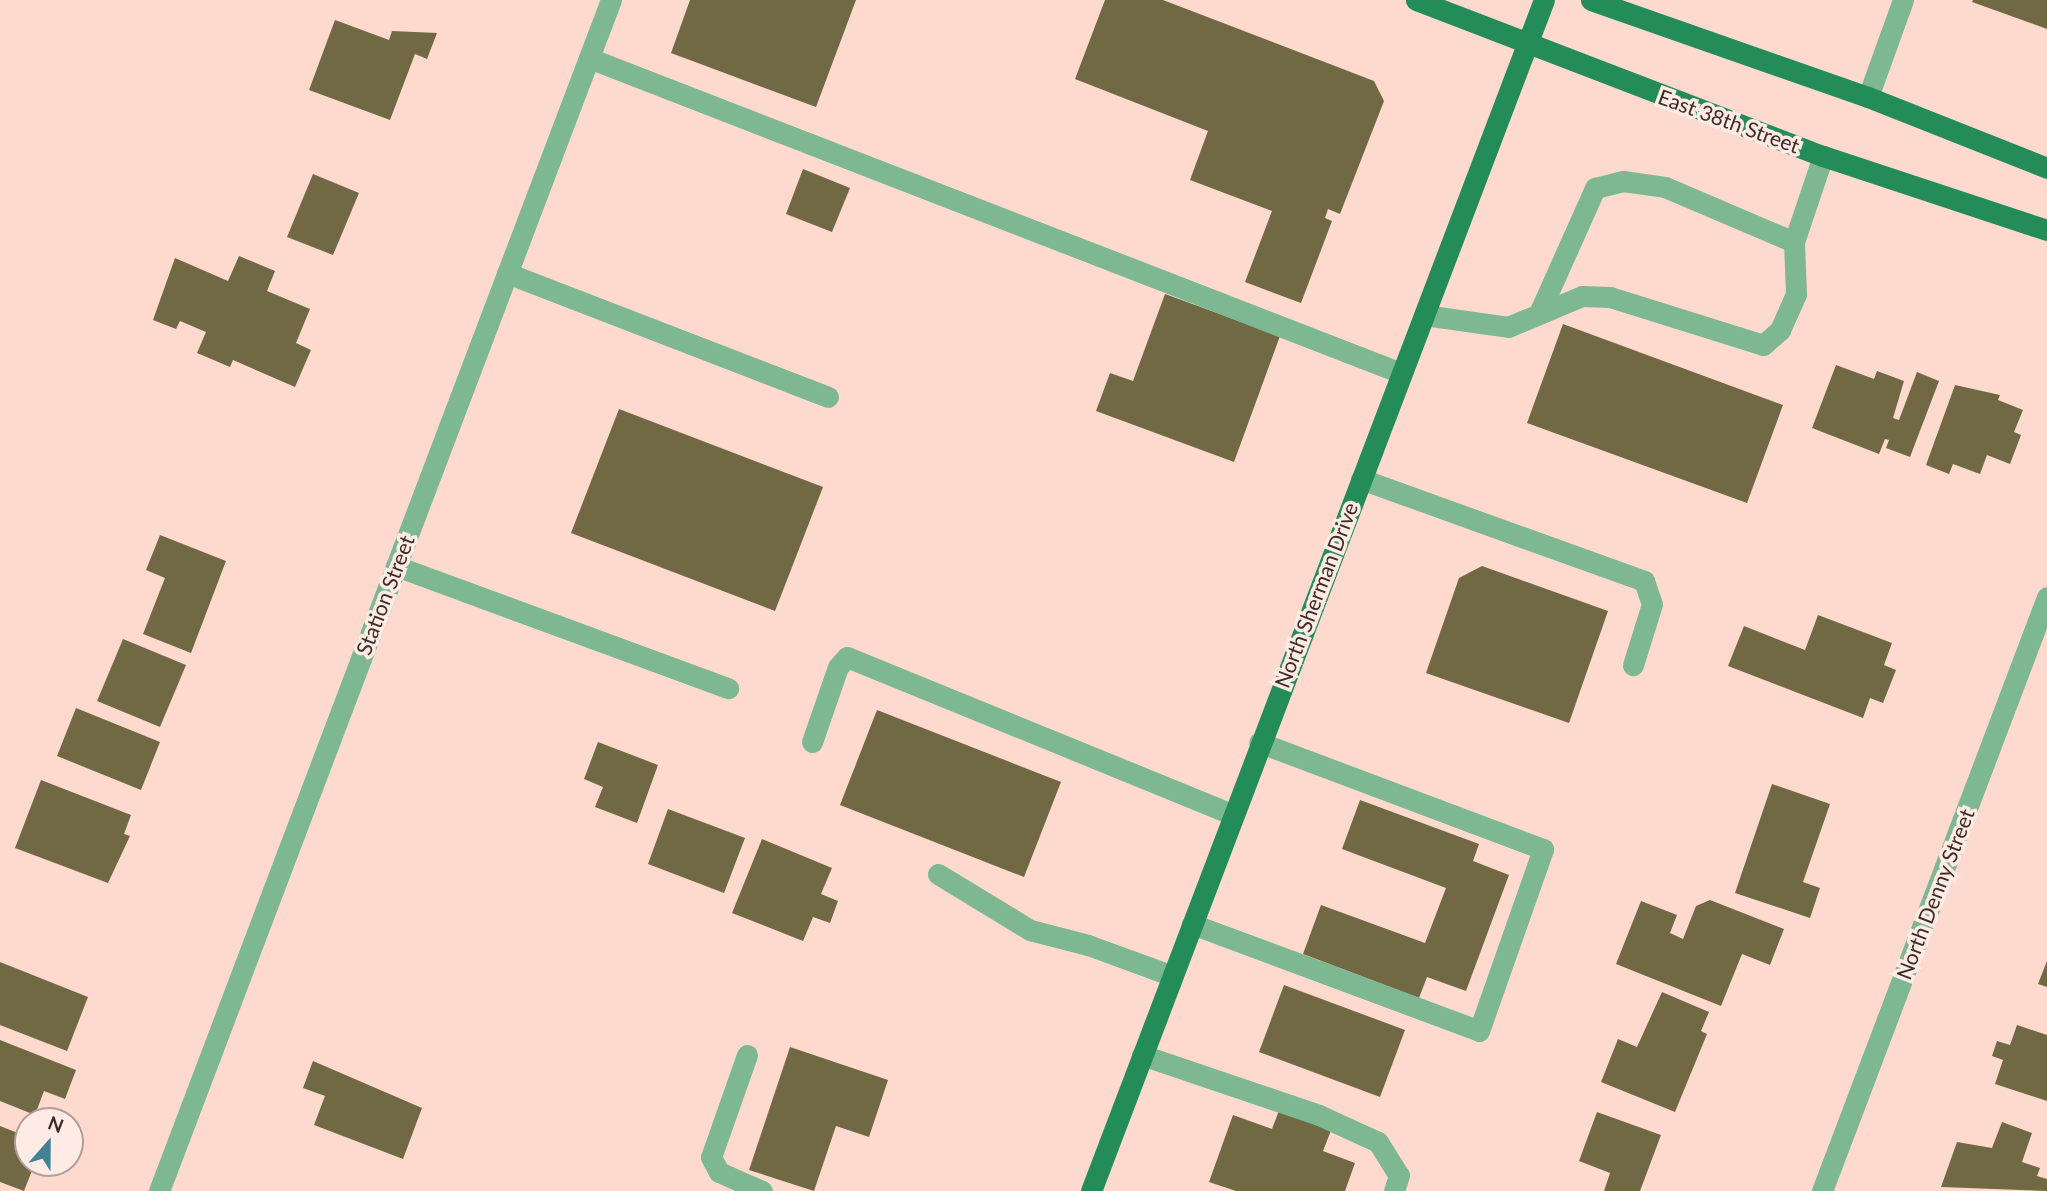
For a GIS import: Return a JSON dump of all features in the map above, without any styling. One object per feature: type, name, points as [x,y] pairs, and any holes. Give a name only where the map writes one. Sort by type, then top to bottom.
[{"type":"main road","name":"East 38th Street","points":[[1416,0],[1527,45],[1823,156],[2047,230]]},
{"type":"main road","name":"North Sherman Drive","points":[[1091,1191],[1259,742],[1544,0]]},
{"type":"main road","points":[[1591,0],[1868,97],[2047,168]]},
{"type":"street","name":"Station Street","points":[[159,1191],[611,0]]},
{"type":"street","points":[[1868,97],[1903,0]]},
{"type":"street","points":[[589,58],[1401,373]]},
{"type":"street","points":[[1424,314],[1508,327],[1540,311],[1582,296],[1610,296],[1763,345],[1780,330],[1796,294],[1794,242],[1823,156]]},
{"type":"street","points":[[1540,311],[1595,188],[1623,181],[1665,187],[1794,242]]},
{"type":"street","points":[[507,273],[828,397]]},
{"type":"street","points":[[1361,479],[1644,582],[1652,604],[1633,665]]},
{"type":"street","points":[[396,566],[728,688]]},
{"type":"street","name":"North Denny Street","points":[[1822,1191],[2047,597]]},
{"type":"street","points":[[812,742],[838,667],[846,657],[1232,814]]},
{"type":"street","points":[[1192,924],[1479,1031],[1543,849],[1259,742]]},
{"type":"street","points":[[938,874],[1030,930],[1088,945],[1172,976]]},
{"type":"street","points":[[747,1055],[711,1157],[719,1172],[762,1191]]},
{"type":"street","points":[[1142,1055],[1319,1115],[1378,1142],[1399,1175],[1394,1191]]},
{"type":"building","points":[[690,0],[856,0],[816,107],[671,53]]},
{"type":"building","points":[[1105,0],[1163,0],[1374,81],[1384,101],[1340,214],[1328,209],[1325,218],[1332,221],[1301,303],[1245,282],[1272,211],[1190,180],[1208,131],[1075,79]]},
{"type":"building","points":[[2047,0],[2047,29],[1972,2]]},
{"type":"building","points":[[335,20],[389,40],[392,31],[437,33],[427,59],[415,54],[390,120],[309,90]]},
{"type":"building","points":[[803,169],[850,188],[832,232],[786,214]]},
{"type":"building","points":[[313,174],[359,193],[333,255],[287,237]]},
{"type":"building","points":[[239,256],[275,271],[267,291],[310,309],[296,343],[311,350],[295,387],[233,360],[230,367],[197,353],[206,332],[180,321],[176,329],[153,320],[175,258],[228,281]]},
{"type":"building","points":[[1165,294],[1280,336],[1234,462],[1096,411],[1110,373],[1133,381]]},
{"type":"building","points":[[1563,324],[1783,405],[1747,503],[1527,423]]},
{"type":"building","points":[[1836,365],[1874,379],[1877,371],[1904,381],[1893,418],[1899,420],[1917,372],[1939,381],[1910,457],[1886,448],[1889,440],[1885,439],[1879,454],[1812,428]]},
{"type":"building","points":[[1955,385],[2000,395],[1998,400],[2023,410],[2014,432],[2021,435],[2010,464],[1987,455],[1980,474],[1953,464],[1949,474],[1926,465]]},
{"type":"building","points":[[619,409],[823,487],[775,611],[571,533]]},
{"type":"building","points":[[160,535],[226,561],[191,653],[143,634],[165,578],[146,570]]},
{"type":"building","points":[[1482,566],[1608,611],[1569,723],[1426,673],[1459,578]]},
{"type":"building","points":[[1818,615],[1892,643],[1884,665],[1896,670],[1883,703],[1870,698],[1863,718],[1728,666],[1744,626],[1805,650]]},
{"type":"building","points":[[123,639],[186,665],[160,727],[97,701]]},
{"type":"building","points":[[76,708],[160,742],[141,790],[57,756]]},
{"type":"building","points":[[877,710],[1061,782],[1024,877],[840,805]]},
{"type":"building","points":[[598,742],[658,765],[637,823],[595,807],[603,787],[584,779]]},
{"type":"building","points":[[41,780],[131,815],[124,834],[130,836],[108,883],[15,848]]},
{"type":"building","points":[[1772,784],[1830,804],[1803,882],[1820,888],[1810,918],[1735,893]]},
{"type":"building","points":[[1360,800],[1479,844],[1473,861],[1509,875],[1466,991],[1427,977],[1419,998],[1303,954],[1321,905],[1425,943],[1446,888],[1342,849]]},
{"type":"building","points":[[668,809],[745,838],[724,893],[648,864]]},
{"type":"building","points":[[762,839],[832,868],[821,894],[838,901],[830,923],[813,917],[803,941],[732,913]]},
{"type":"building","points":[[1710,900],[1784,929],[1770,965],[1742,954],[1721,1006],[1616,964],[1641,901],[1677,915],[1670,933],[1683,939],[1696,906]]},
{"type":"building","points":[[2047,961],[2047,987],[2038,984]]},
{"type":"building","points":[[0,962],[88,997],[67,1051],[0,1025]]},
{"type":"building","points":[[1284,985],[1405,1030],[1380,1097],[1259,1052]]},
{"type":"building","points":[[1662,992],[1709,1012],[1701,1031],[1707,1034],[1675,1112],[1601,1082],[1618,1039],[1637,1047]]},
{"type":"building","points":[[2017,1025],[2047,1035],[2047,1101],[1995,1084],[2003,1060],[1992,1056],[1997,1041],[2010,1045]]},
{"type":"building","points":[[0,1040],[76,1070],[65,1099],[44,1091],[38,1107],[15,1107],[0,1101]]},
{"type":"building","points":[[790,1047],[888,1080],[869,1137],[836,1126],[814,1191],[749,1170]]},
{"type":"building","points":[[313,1061],[422,1108],[403,1159],[314,1125],[325,1096],[303,1088]]},
{"type":"building","points":[[1280,1108],[1332,1128],[1323,1151],[1355,1163],[1345,1191],[1236,1191],[1209,1182],[1233,1115],[1272,1129]]},
{"type":"building","points":[[1597,1112],[1661,1135],[1640,1191],[1604,1191],[1610,1173],[1579,1161]]},
{"type":"building","points":[[2002,1122],[2032,1133],[2022,1162],[2040,1168],[2037,1176],[2047,1179],[2047,1191],[1941,1187],[1957,1142],[1992,1148]]},
{"type":"building","points":[[0,1126],[14,1132],[14,1177],[30,1177],[24,1191],[0,1182]]}]
